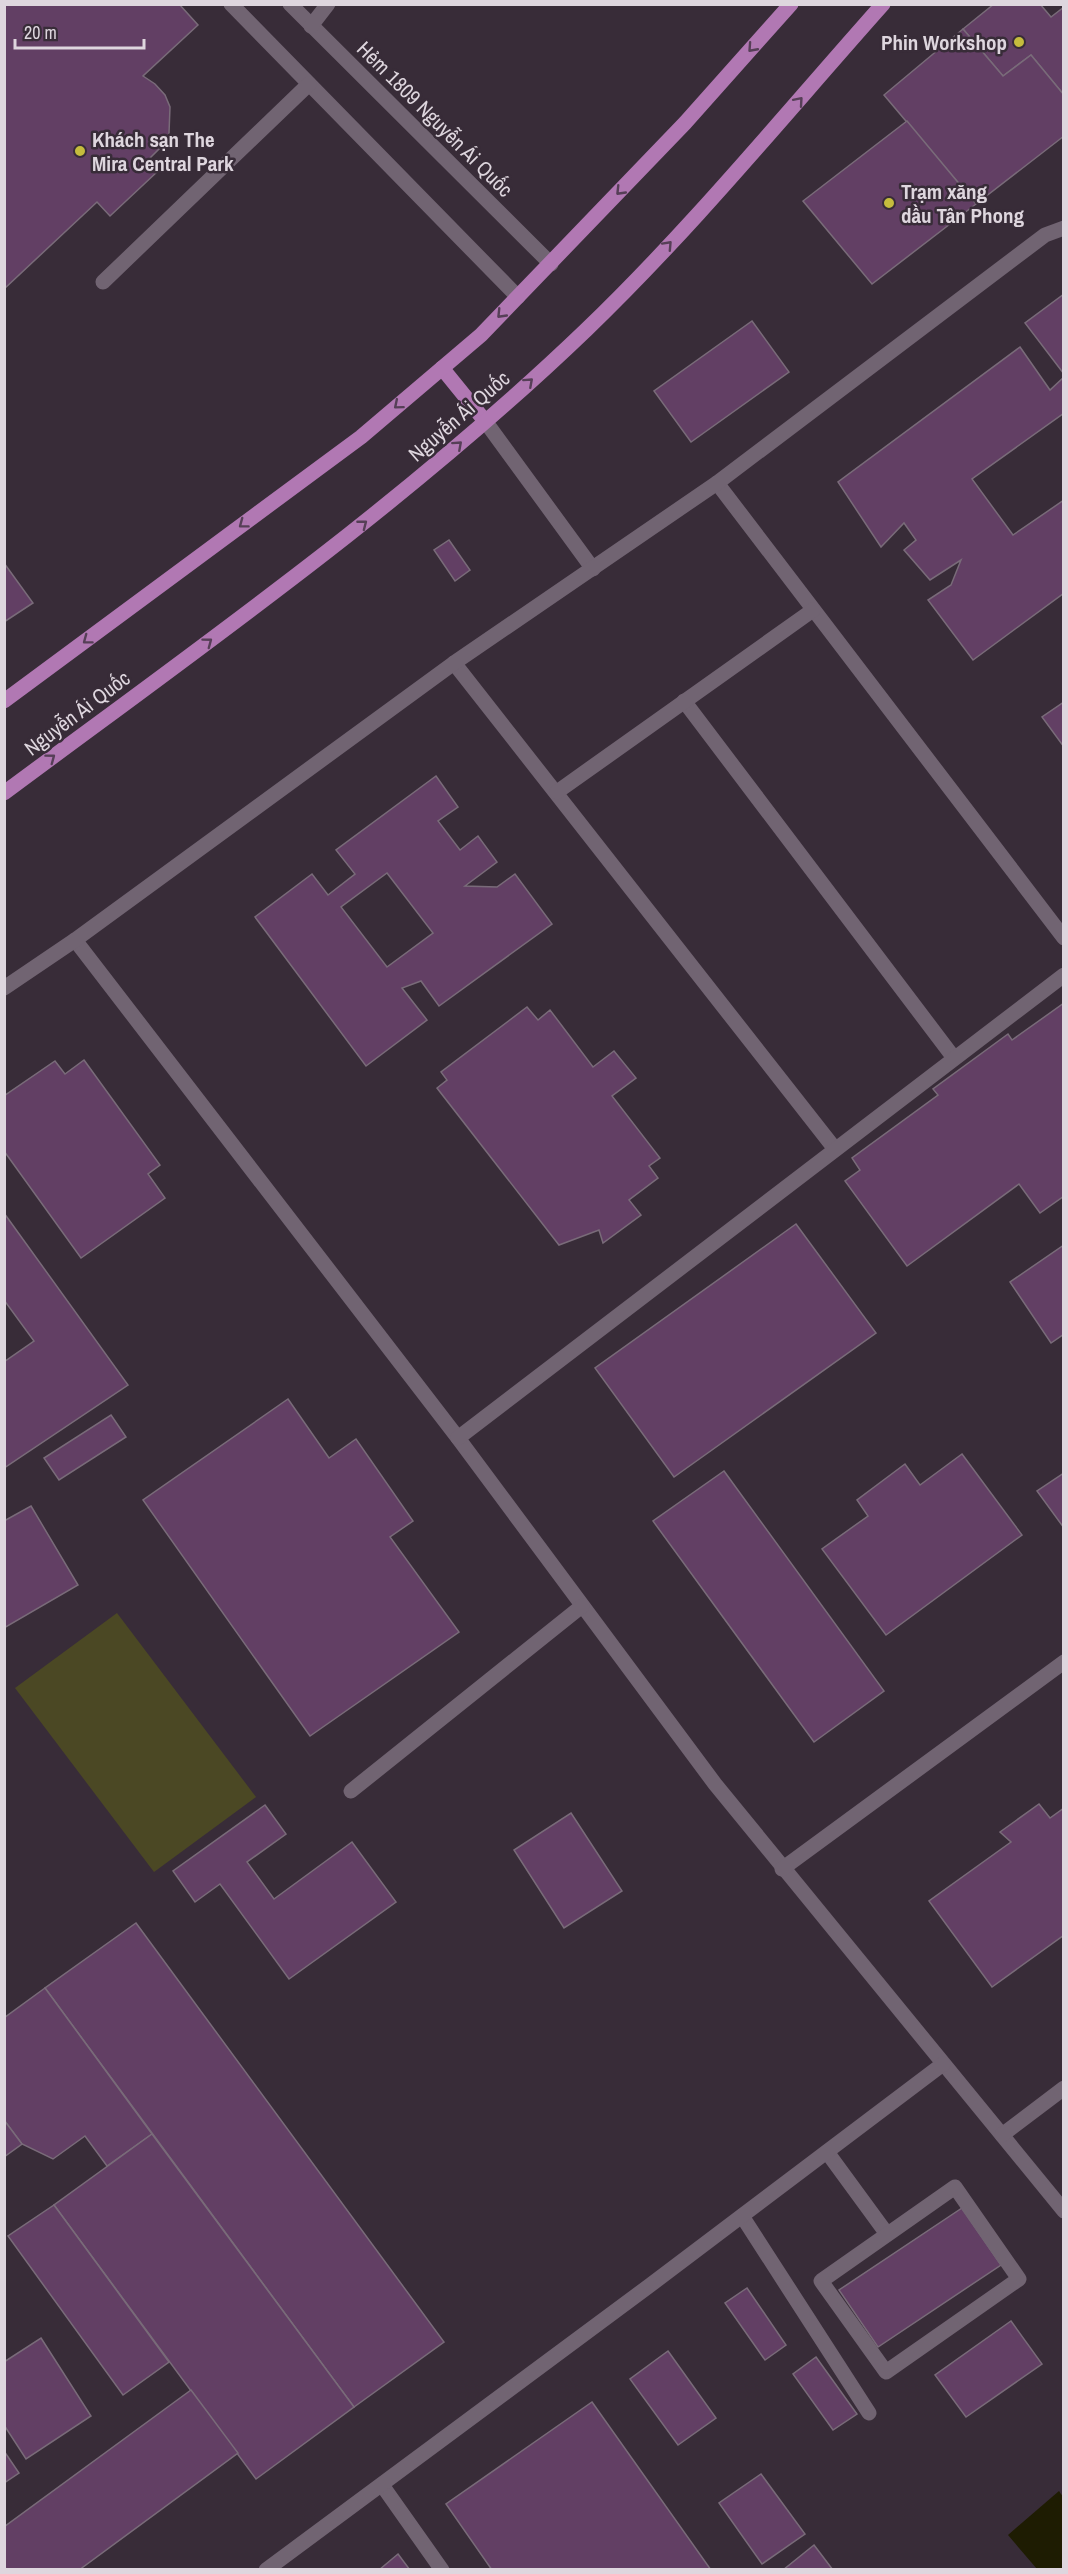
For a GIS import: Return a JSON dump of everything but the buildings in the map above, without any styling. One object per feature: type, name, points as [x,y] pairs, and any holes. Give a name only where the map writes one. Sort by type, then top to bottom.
[{"type":"main road","points":[[4,701],[361,436],[481,335],[685,123],[791,4]]},
{"type":"main road","name":"Nguyễn Ái Quốc","points":[[4,794],[352,533],[431,469],[485,421],[587,329],[656,257],[785,117],[883,4]]},
{"type":"main road","points":[[442,368],[485,421]]},
{"type":"lane","points":[[231,4],[518,297]]},
{"type":"lane","name":"Hẻm 1809 Nguyễn Ái Quốc","points":[[290,4],[551,264]]},
{"type":"lane","points":[[310,26],[328,4]]},
{"type":"lane","points":[[103,282],[309,84]]},
{"type":"lane","points":[[4,988],[75,940],[454,663],[717,483],[1045,235],[1064,228]]},
{"type":"lane","points":[[485,421],[593,569]]},
{"type":"lane","points":[[717,483],[1064,938]]},
{"type":"lane","points":[[557,792],[813,610]]},
{"type":"lane","points":[[454,663],[835,1149]]},
{"type":"lane","points":[[684,701],[954,1058]]},
{"type":"lane","points":[[75,940],[458,1438],[715,1784],[782,1869],[1064,2211]]},
{"type":"lane","points":[[458,1438],[1064,975]]},
{"type":"lane","points":[[351,1791],[582,1606]]},
{"type":"lane","points":[[782,1869],[1064,1662]]},
{"type":"lane","points":[[266,2570],[943,2064]]},
{"type":"lane","points":[[1002,2135],[1064,2088]]},
{"type":"lane","points":[[827,2151],[887,2234]]},
{"type":"lane","points":[[955,2187],[1019,2279],[886,2372],[821,2281],[887,2234],[955,2187]]},
{"type":"lane","points":[[742,2216],[869,2413]]},
{"type":"lane","points":[[382,2485],[442,2570]]},
{"type":"shaded area","points":[[117,1613],[256,1797],[154,1872],[15,1688]]},
{"type":"shaded area","points":[[1059,2491],[1063,2497],[1063,2569],[1037,2569],[1008,2535]]},
{"type":"place","name":"Phin Workshop","points":[[1019,42]]},
{"type":"place","name":"Khách sạn The Mira Central Park","points":[[80,151]]},
{"type":"place","name":"Trạm xăng dầu Tân Phong","points":[[889,203]]}]
